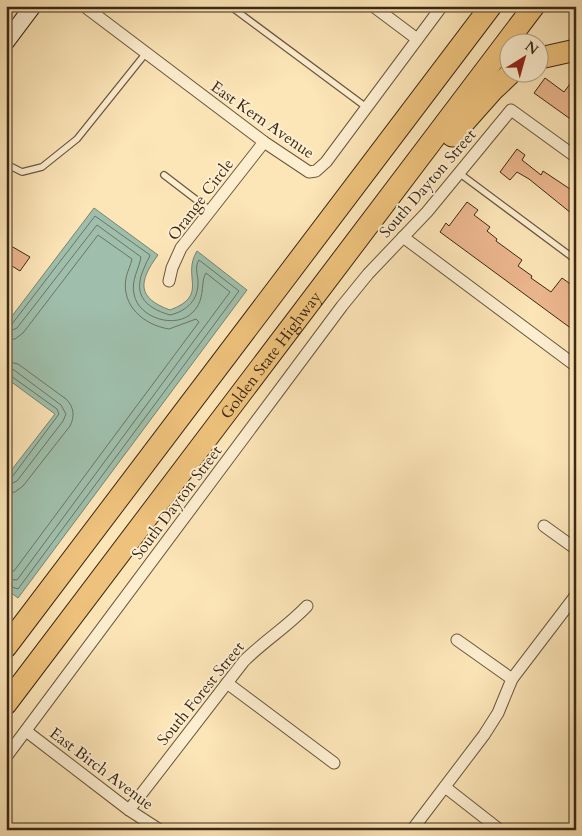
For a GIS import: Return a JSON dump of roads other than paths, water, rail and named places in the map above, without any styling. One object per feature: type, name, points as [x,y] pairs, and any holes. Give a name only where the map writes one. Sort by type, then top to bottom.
[{"type":"highway","points":[[6,647],[491,6]]},
{"type":"highway","name":"Golden State Highway","points":[[6,704],[534,6]]},
{"type":"highway","points":[[550,56],[576,50]]},
{"type":"highway","points":[[396,189],[436,154],[501,82]]},
{"type":"main road","points":[[6,42],[33,6]]},
{"type":"street","name":"East Kern Avenue","points":[[84,6],[264,142],[309,172],[316,170],[326,162],[442,6]]},
{"type":"street","points":[[373,6],[417,38]]},
{"type":"street","name":"South Dayton Street","points":[[6,757],[342,306],[459,173],[511,110],[576,157]]},
{"type":"street","name":"Orange Circle","points":[[169,280],[172,268],[182,248],[264,142]]},
{"type":"street","points":[[403,237],[576,366]]},
{"type":"street","points":[[544,526],[576,549]]},
{"type":"street","points":[[412,830],[484,735],[498,713],[512,679],[576,595]]},
{"type":"street","name":"South Forest Street","points":[[129,810],[226,683],[258,646],[292,622],[307,606]]},
{"type":"street","points":[[457,640],[512,679]]},
{"type":"street","points":[[226,683],[334,763]]},
{"type":"street","name":"East Birch Avenue","points":[[26,731],[129,810],[160,830]]},
{"type":"street","points":[[445,787],[500,830]]},
{"type":"lane","points":[[230,6],[366,107]]},
{"type":"lane","points":[[6,164],[22,172],[42,167],[77,139],[146,53]]},
{"type":"lane","points":[[459,173],[576,260]]},
{"type":"lane","points":[[164,175],[211,211]]},
{"type":"water","points":[[94,208],[158,255],[147,273],[144,288],[151,300],[159,305],[170,310],[189,298],[192,292],[193,260],[197,251],[247,290],[18,598],[6,589],[6,477],[55,414],[6,378],[6,324]]}]
